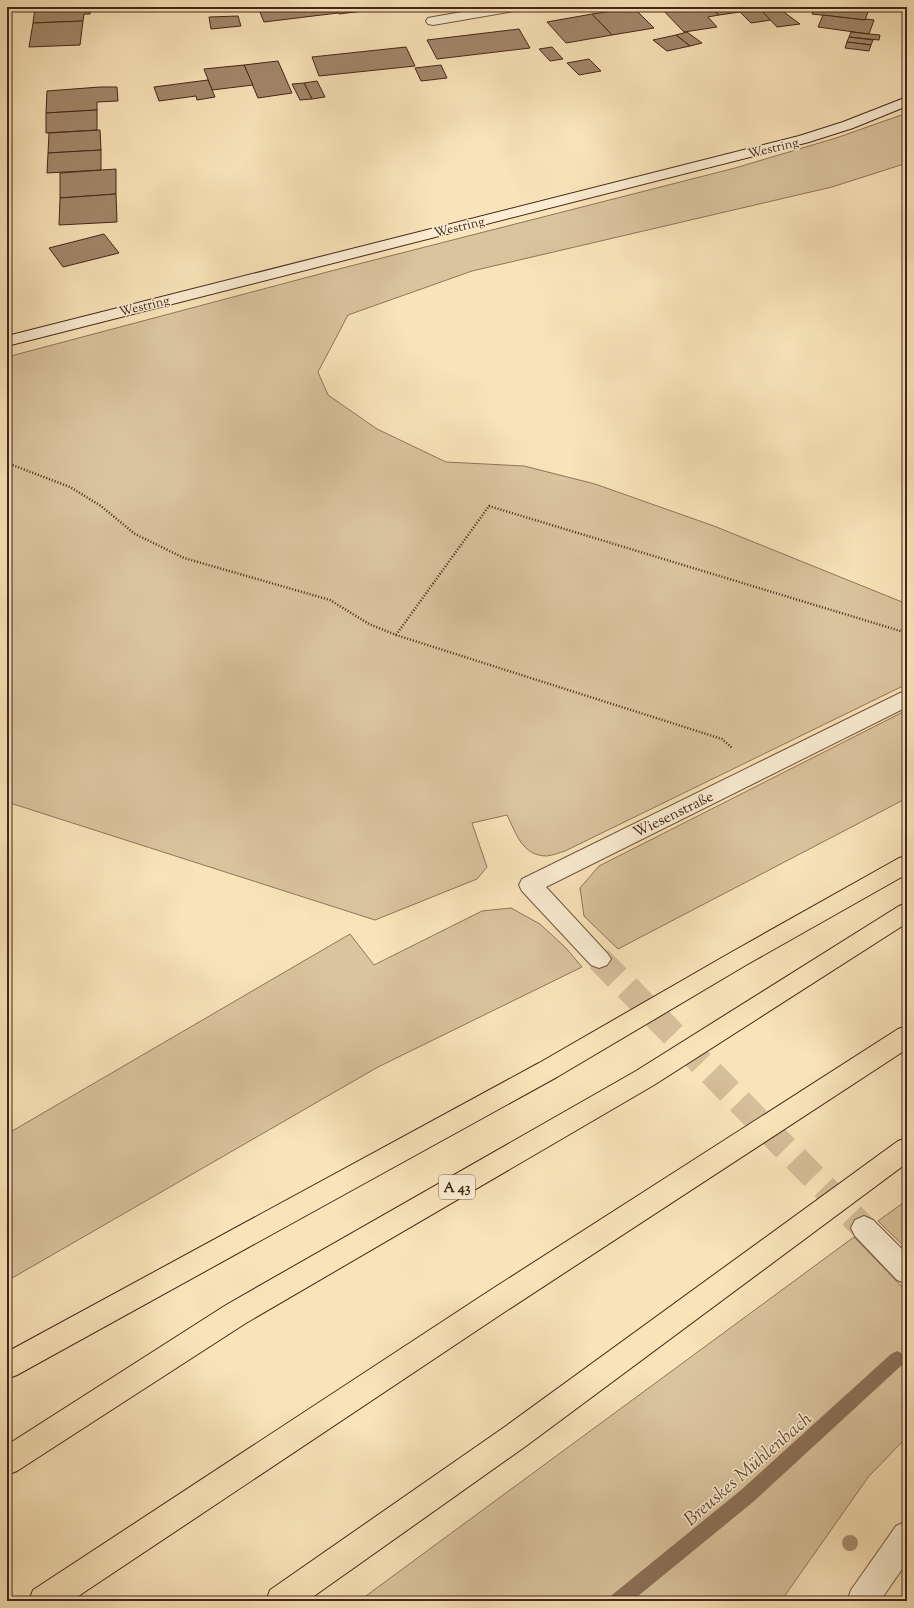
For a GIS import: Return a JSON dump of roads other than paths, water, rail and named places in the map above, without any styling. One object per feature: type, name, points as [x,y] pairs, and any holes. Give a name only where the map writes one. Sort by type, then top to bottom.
[{"type":"highway","points":[[7,1366],[548,1070],[738,959],[907,864]]},
{"type":"highway","name":"A 43","points":[[7,1461],[236,1314],[645,1078],[907,912]]},
{"type":"highway","points":[[44,1601],[496,1302],[907,1036]]},
{"type":"highway","points":[[281,1601],[516,1436],[907,1149]]},
{"type":"main road","points":[[433,21],[514,7]]},
{"type":"main road","name":"Westring","points":[[7,340],[804,138],[848,125],[907,101]]},
{"type":"main road","name":"Wiesenstraße","points":[[600,959],[530,885],[907,698]]},
{"type":"main road","points":[[864,1228],[907,1272]]},
{"type":"main road","points":[[862,1601],[907,1536]]},
{"type":"waterway","name":"Breuskes Mühlenbach","points":[[618,1601],[747,1496],[897,1359]]},
{"type":"tunnel","points":[[599,959],[864,1228]]}]
